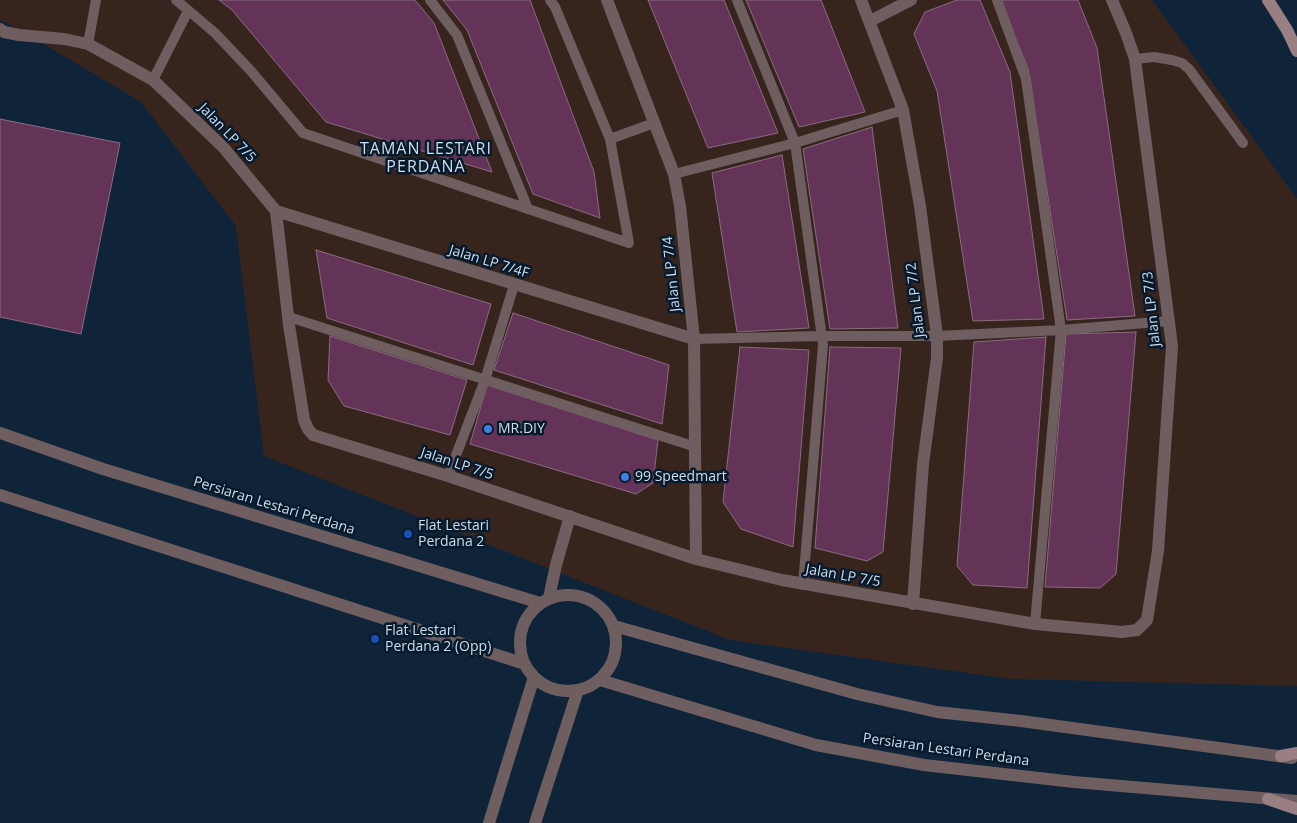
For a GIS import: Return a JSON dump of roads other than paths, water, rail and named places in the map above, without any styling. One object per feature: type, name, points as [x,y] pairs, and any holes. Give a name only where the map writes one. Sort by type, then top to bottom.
[{"type":"main road","points":[[1268,0],[1297,51]]},
{"type":"main road","points":[[1281,756],[1297,754]]},
{"type":"main road","points":[[1268,799],[1297,809]]},
{"type":"street","name":"Jalan LP 7/4","points":[[606,0],[674,174],[680,206],[694,339],[696,559]]},
{"type":"street","name":"Jalan LP 7/2","points":[[861,0],[903,110],[920,206],[937,336],[937,358],[923,464],[913,604]]},
{"type":"street","points":[[870,22],[911,0]]},
{"type":"street","name":"Jalan LP 7/3","points":[[1112,0],[1135,59],[1172,346],[1158,551],[1147,620]]},
{"type":"street","name":"Jalan LP 7/5","points":[[0,29],[19,36],[64,39],[88,44],[153,80],[223,147],[276,211],[304,420],[308,429],[314,435],[448,476],[696,559],[803,585],[1035,624],[1122,632],[1137,630],[1147,620]]},
{"type":"street","name":"Jalan LP 7/4F","points":[[276,211],[694,339]]},
{"type":"street","name":"Persiaran Lestari Perdana","points":[[0,433],[103,468],[544,601]]},
{"type":"street","points":[[0,495],[525,664]]},
{"type":"street","points":[[544,601],[570,516]]},
{"type":"street","points":[[573,594],[598,604],[607,614],[614,626],[616,640],[615,655],[609,668],[600,680],[578,690],[562,691],[547,686],[534,676],[525,664],[520,648],[521,631],[528,615],[544,601],[560,595],[573,594]]},
{"type":"street","points":[[614,626],[857,694],[937,712],[1021,721],[1297,758]]},
{"type":"street","points":[[489,823],[534,676]]},
{"type":"street","name":"Persiaran Lestari Perdana","points":[[600,680],[816,745],[924,765],[1074,782],[1297,802]]},
{"type":"street","points":[[535,823],[578,690]]},
{"type":"lane","points":[[88,44],[96,0]]},
{"type":"lane","points":[[176,0],[215,33],[252,72],[303,133],[630,243],[610,139],[555,7],[550,0]]},
{"type":"lane","points":[[430,0],[456,35],[528,209]]},
{"type":"lane","points":[[737,0],[795,144],[822,336],[823,345],[803,585]]},
{"type":"lane","points":[[997,0],[1026,79],[1061,330],[1035,624]]},
{"type":"lane","points":[[153,80],[188,11]]},
{"type":"lane","points":[[1135,59],[1154,57],[1182,63],[1189,69],[1243,143]]},
{"type":"lane","points":[[674,174],[795,144],[903,110]]},
{"type":"lane","points":[[610,139],[654,123]]},
{"type":"lane","points":[[448,476],[485,380],[514,285]]},
{"type":"lane","points":[[289,317],[696,447]]},
{"type":"lane","points":[[694,339],[937,336],[1061,330],[1169,321]]},
{"type":"place","name":"MR.DIY","points":[[488,429]]},
{"type":"place","name":"99 Speedmart","points":[[625,477]]},
{"type":"place","name":"Flat Lestari Perdana 2","points":[[408,534]]},
{"type":"place","name":"Flat Lestari Perdana 2 (Opp)","points":[[375,639]]},
{"type":"district","name":"TAMAN LESTARI PERDANA","points":[[426,158]]}]
